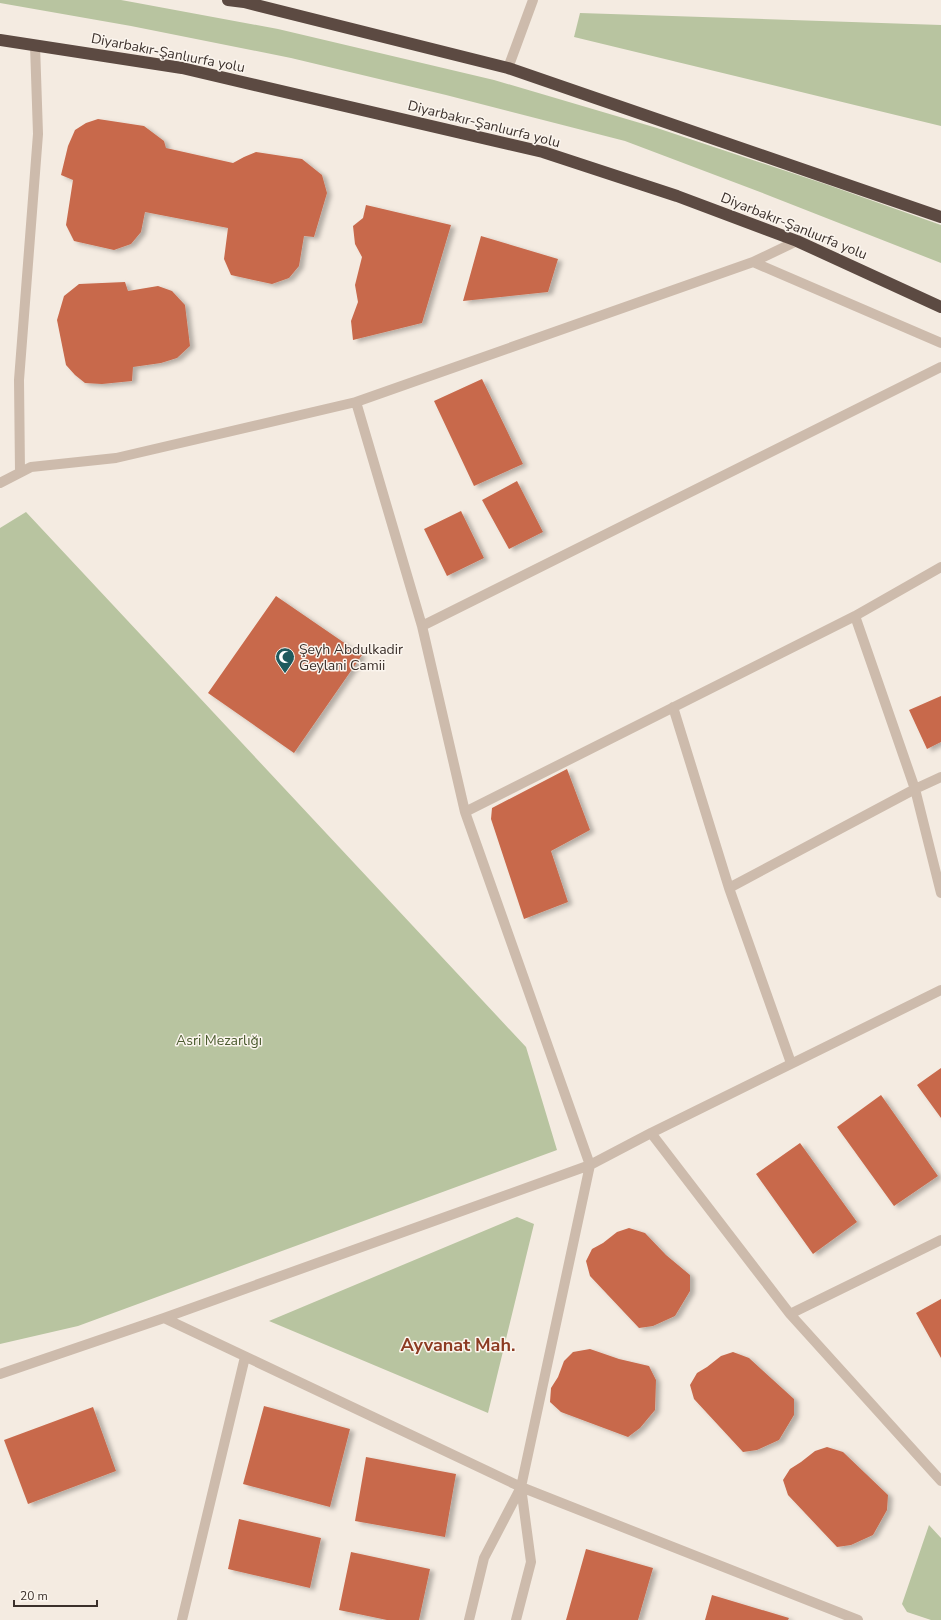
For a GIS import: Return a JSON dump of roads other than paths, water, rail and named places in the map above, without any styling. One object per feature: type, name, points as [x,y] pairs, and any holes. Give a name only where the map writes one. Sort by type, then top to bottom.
[{"type":"highway","points":[[228,0],[251,4],[508,68],[941,218]]},
{"type":"highway","name":"Diyarbakır-Şanlıurfa yolu","points":[[0,40],[182,68],[543,152],[677,196],[797,241],[941,307]]},
{"type":"street","points":[[508,68],[533,0]]},
{"type":"street","points":[[20,472],[19,380],[38,134],[35,45]]},
{"type":"street","points":[[0,482],[32,467],[116,458],[356,402],[753,262],[797,241]]},
{"type":"street","points":[[753,262],[941,344]]},
{"type":"street","points":[[422,626],[941,367]]},
{"type":"street","points":[[356,402],[422,626],[465,812],[590,1166],[521,1487],[484,1558],[469,1620]]},
{"type":"street","points":[[465,812],[855,616],[941,567]]},
{"type":"street","points":[[855,616],[915,789],[941,894]]},
{"type":"street","points":[[672,708],[729,888],[791,1063]]},
{"type":"street","points":[[729,888],[915,789],[941,777]]},
{"type":"street","points":[[0,1374],[164,1318],[590,1166],[651,1133],[941,990]]},
{"type":"street","points":[[651,1133],[790,1314],[941,1480]]},
{"type":"street","points":[[790,1314],[941,1240]]},
{"type":"street","points":[[164,1318],[521,1487],[858,1620]]},
{"type":"street","points":[[182,1620],[245,1357]]},
{"type":"street","points":[[516,1620],[531,1562],[521,1487]]},
{"type":"place","name":"Şeyh Abdulkadir Geylani Camii","points":[[285,674]]},
{"type":"district","name":"Ayvanat Mah.","points":[[458,1345]]},
{"type":"park label","name":"Asri Mezarlığı","points":[[219,1040]]}]
